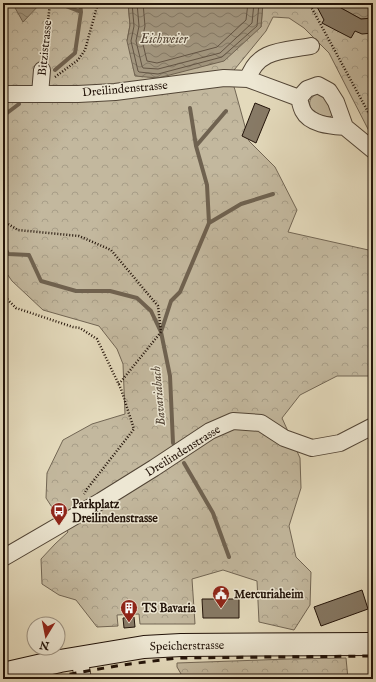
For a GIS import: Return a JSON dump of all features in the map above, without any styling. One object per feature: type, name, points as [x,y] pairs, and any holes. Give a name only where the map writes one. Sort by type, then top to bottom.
[{"type":"main road","name":"Speicherstrasse","points":[[3,674],[79,657],[144,646],[373,644]]},
{"type":"street","points":[[248,79],[253,67],[266,55],[311,46]]},
{"type":"street","name":"Bitzistrasse","points":[[40,94],[42,70]]},
{"type":"street","name":"Dreilindenstrasse","points":[[3,94],[115,92],[224,78],[248,79],[299,98]]},
{"type":"street","points":[[345,127],[329,126],[314,121],[304,112],[299,98],[307,89],[318,85],[329,91],[336,102],[345,127],[373,150]]},
{"type":"street","name":"Dreilindenstrasse","points":[[3,558],[148,473],[210,431],[233,421],[261,423],[284,438],[312,448],[340,444],[373,426]]},
{"type":"street","points":[[79,657],[83,679]]},
{"type":"path","name":"Bitzistrasse","points":[[42,70],[50,3]]},
{"type":"path","points":[[40,94],[55,77],[78,60],[85,50],[98,3]]},
{"type":"path","points":[[309,3],[373,121]]},
{"type":"path","points":[[3,221],[18,230],[79,236],[111,250],[158,306],[161,332],[119,384]]},
{"type":"path","points":[[3,294],[16,308],[80,328],[97,339],[119,384],[134,429],[87,489],[74,517]]},
{"type":"green space","points":[[3,3],[128,3],[130,25],[127,41],[261,27],[263,3],[373,3],[373,134],[369,131],[329,53],[304,28],[289,18],[273,17],[266,31],[230,75],[249,141],[275,167],[297,210],[288,232],[373,251],[373,376],[337,376],[300,395],[282,418],[300,458],[301,488],[289,526],[296,557],[311,572],[310,605],[294,630],[259,622],[257,581],[223,570],[192,579],[195,624],[140,624],[139,614],[117,615],[118,626],[97,627],[76,600],[59,595],[42,584],[41,559],[68,532],[46,498],[47,473],[63,440],[92,424],[125,414],[123,364],[117,349],[99,326],[43,310],[12,281],[3,268]]},
{"type":"green space","points":[[316,94],[326,98],[332,115],[330,117],[322,116],[311,109],[310,100]]},
{"type":"green space","points":[[346,658],[348,679],[184,679],[177,667],[177,663]]},
{"type":"water","points":[[14,3],[41,3],[23,22],[14,6]]},
{"type":"water","name":"Eichweier","points":[[128,3],[263,3],[261,27],[224,61],[158,78],[135,76],[127,41],[130,25]]},
{"type":"water","points":[[332,3],[373,3],[373,19],[361,19]]},
{"type":"building","points":[[315,3],[332,3],[361,19],[373,18],[373,33],[362,34],[355,31],[351,38],[322,23],[324,20]]},
{"type":"building","points":[[255,103],[270,109],[256,143],[242,136]]},
{"type":"building","points":[[362,590],[368,609],[321,626],[314,607]]},
{"type":"building","name":"Mercuriaheim","points":[[202,599],[239,599],[239,618],[203,618]]},
{"type":"building","name":"TS Bavaria","points":[[134,617],[135,627],[124,628],[123,618]]},
{"type":"waterway","points":[[58,3],[81,12]]},
{"type":"waterway","points":[[55,70],[75,53],[81,12],[80,3]]},
{"type":"waterway","points":[[3,116],[19,104]]},
{"type":"waterway","points":[[161,332],[171,301],[180,292],[209,223],[207,185],[196,146],[190,108]]},
{"type":"waterway","points":[[196,146],[226,111]]},
{"type":"waterway","points":[[209,223],[241,204],[273,194]]},
{"type":"waterway","name":"Bavariabach","points":[[3,244],[8,254],[29,255],[41,281],[76,291],[110,291],[137,298],[151,311],[161,332],[170,376],[173,443]]},
{"type":"waterway","name":"Bavariabach","points":[[184,463],[213,513],[229,557]]},
{"type":"railway","points":[[42,679],[122,665],[177,658],[373,656]]},
{"type":"place","name":"Parkplatz Dreilindenstrasse","points":[[59,526]]},
{"type":"place","name":"Mercuriaheim","points":[[221,609]]},
{"type":"place","name":"TS Bavaria","points":[[129,623]]}]
